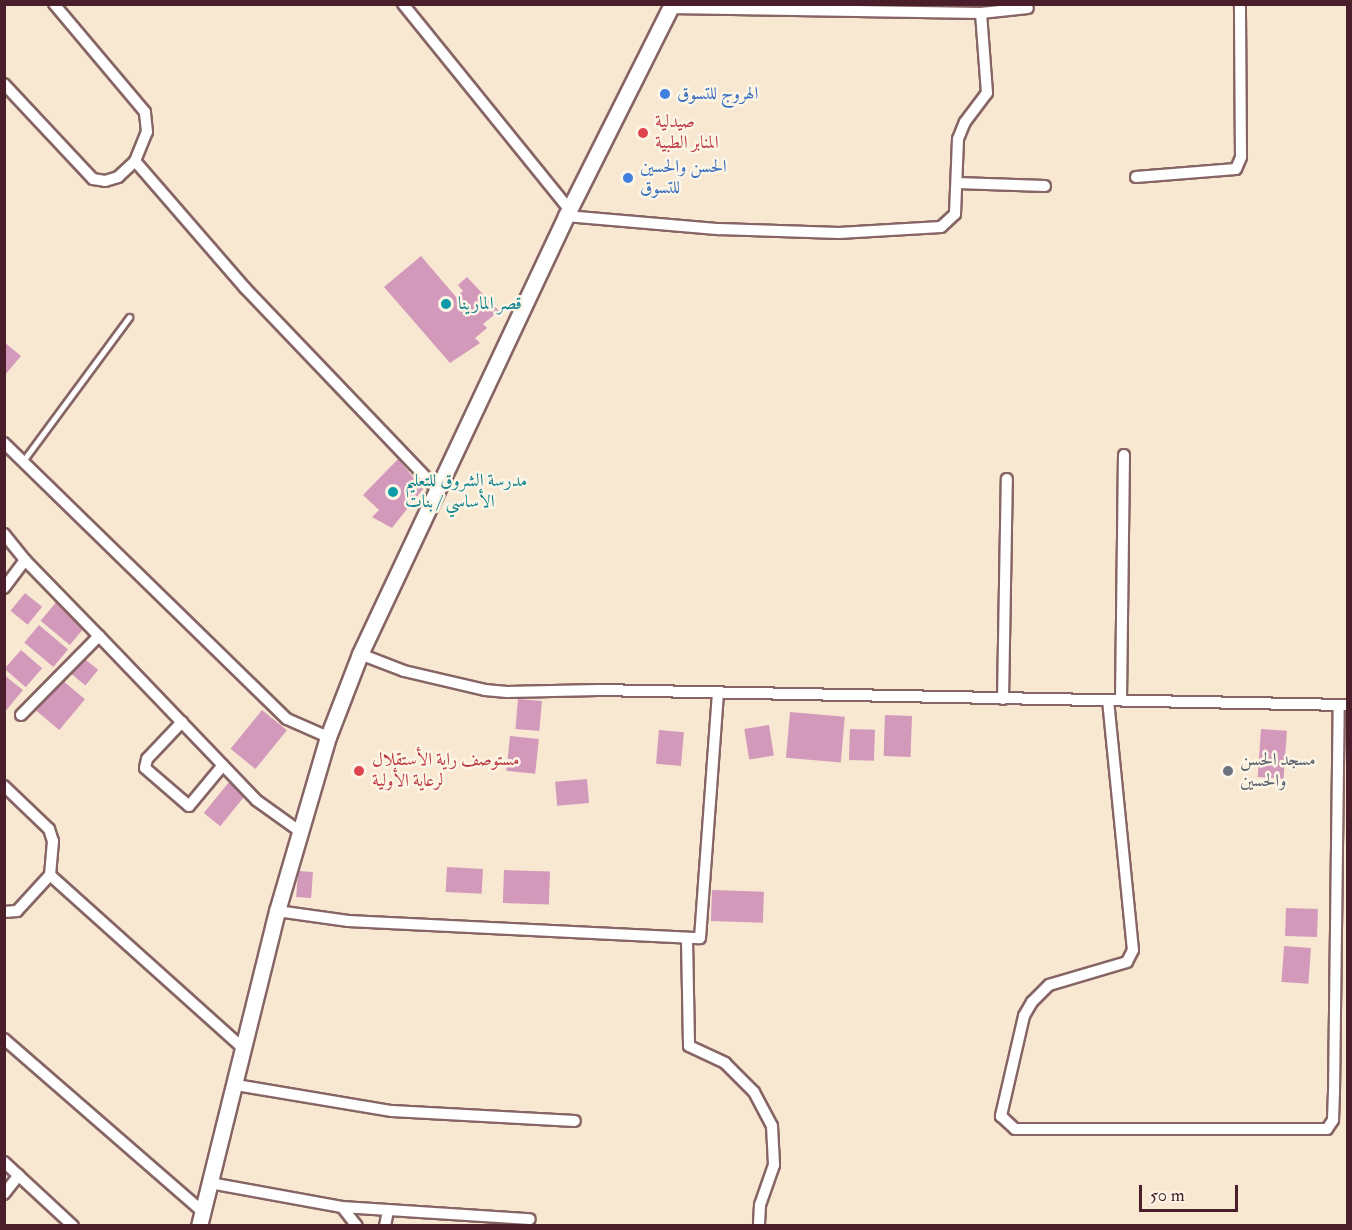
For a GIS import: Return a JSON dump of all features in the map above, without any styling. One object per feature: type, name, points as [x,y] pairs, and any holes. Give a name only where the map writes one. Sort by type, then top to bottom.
[{"type":"main road","points":[[201,1218],[298,830],[328,737],[360,654],[439,491],[567,213],[671,6]]},
{"type":"street","points":[[4,84],[93,179],[105,181],[118,177],[135,161],[147,132],[145,112],[54,4]]},
{"type":"street","points":[[403,4],[567,213],[719,229],[839,233],[941,227],[955,214],[958,139],[965,122],[987,93],[981,14]]},
{"type":"street","points":[[1136,177],[1236,169],[1241,157],[1240,4]]},
{"type":"street","points":[[671,6],[869,8],[981,14],[1028,8]]},
{"type":"street","points":[[135,161],[245,288],[439,491]]},
{"type":"street","points":[[957,183],[1045,186]]},
{"type":"street","points":[[4,443],[287,719],[328,737]]},
{"type":"street","points":[[1121,700],[1124,455]]},
{"type":"street","points":[[1003,699],[1007,479]]},
{"type":"street","points":[[4,534],[25,560],[270,813],[298,830]]},
{"type":"street","points":[[4,588],[25,560]]},
{"type":"street","points":[[21,715],[99,636]]},
{"type":"street","points":[[360,654],[404,671],[484,690],[1121,700],[1343,705],[1333,1120],[1327,1129],[1015,1130],[1001,1116],[1024,1016],[1032,1002],[1048,985],[1127,962],[1133,950],[1108,700]]},
{"type":"street","points":[[277,911],[348,921],[695,941],[702,933],[718,695]]},
{"type":"street","points":[[182,722],[147,759],[145,768],[189,806],[223,765]]},
{"type":"street","points":[[4,786],[53,834],[50,875],[17,911],[4,912]]},
{"type":"street","points":[[50,875],[243,1048]]},
{"type":"street","points":[[687,940],[689,1046],[725,1063],[754,1092],[772,1126],[774,1165],[760,1205],[759,1226]]},
{"type":"street","points":[[4,1039],[201,1218]]},
{"type":"street","points":[[236,1085],[392,1111],[575,1121]]},
{"type":"street","points":[[4,1162],[73,1226]]},
{"type":"street","points":[[4,1194],[19,1174]]},
{"type":"street","points":[[210,1183],[342,1207],[530,1219]]},
{"type":"street","points":[[342,1207],[357,1226]]},
{"type":"street","points":[[385,1226],[388,1210]]},
{"type":"lane","points":[[23,461],[129,317]]},
{"type":"building","name":"قصر المارينا","points":[[421,256],[456,297],[463,291],[458,285],[467,277],[499,311],[483,324],[487,328],[475,338],[480,343],[450,363],[384,287]]},
{"type":"building","points":[[4,342],[21,356],[4,376]]},
{"type":"building","name":"مدرسة الشروق للتعليم الأساسي / بنات","points":[[398,459],[423,489],[392,528],[372,517],[379,510],[363,495]]},
{"type":"building","points":[[25,593],[42,607],[28,625],[11,611]]},
{"type":"building","points":[[58,600],[87,624],[70,645],[41,621]]},
{"type":"building","points":[[39,625],[68,649],[53,667],[24,643]]},
{"type":"building","points":[[21,650],[42,668],[26,687],[5,669]]},
{"type":"building","points":[[81,656],[98,670],[86,685],[68,672]]},
{"type":"building","points":[[4,675],[23,690],[4,713]]},
{"type":"building","points":[[62,680],[85,699],[59,730],[36,711]]},
{"type":"building","points":[[518,699],[542,701],[539,731],[515,729]]},
{"type":"building","points":[[262,710],[287,730],[255,769],[231,749]]},
{"type":"building","points":[[790,712],[845,717],[841,763],[786,758]]},
{"type":"building","points":[[885,715],[912,716],[911,757],[884,756]]},
{"type":"building","points":[[769,725],[774,756],[749,760],[744,729]]},
{"type":"building","points":[[850,729],[875,730],[874,761],[849,760]]},
{"type":"building","points":[[1261,729],[1287,731],[1284,779],[1258,777]]},
{"type":"building","points":[[659,730],[684,732],[681,766],[656,764]]},
{"type":"building","points":[[510,736],[539,739],[535,774],[506,771]]},
{"type":"building","points":[[587,779],[589,803],[557,806],[555,782]]},
{"type":"building","points":[[229,782],[245,795],[220,826],[204,813]]},
{"type":"building","points":[[447,867],[483,869],[482,894],[446,892]]},
{"type":"building","points":[[504,870],[550,872],[549,905],[503,903]]},
{"type":"building","points":[[298,871],[313,872],[311,898],[296,897]]},
{"type":"building","points":[[712,890],[764,892],[763,923],[711,921]]},
{"type":"building","points":[[1286,908],[1318,909],[1317,937],[1285,936]]},
{"type":"building","points":[[1284,946],[1311,948],[1308,984],[1281,982]]},
{"type":"place","name":"الهروج للتسوق","points":[[665,94]]},
{"type":"place","name":"صيدلية المنابر الطبية","points":[[643,133]]},
{"type":"place","name":"الحسن والحسين للتسوق","points":[[628,178]]},
{"type":"place","name":"قصر المارينا","points":[[446,304]]},
{"type":"place","name":"مدرسة الشروق للتعليم الأساسي / بنات","points":[[393,492]]},
{"type":"place","name":"مستوصف راية الأستقلال لرعاية الأولية","points":[[359,771]]},
{"type":"place","name":"مسجد الحسن والحسين","points":[[1228,771]]}]
